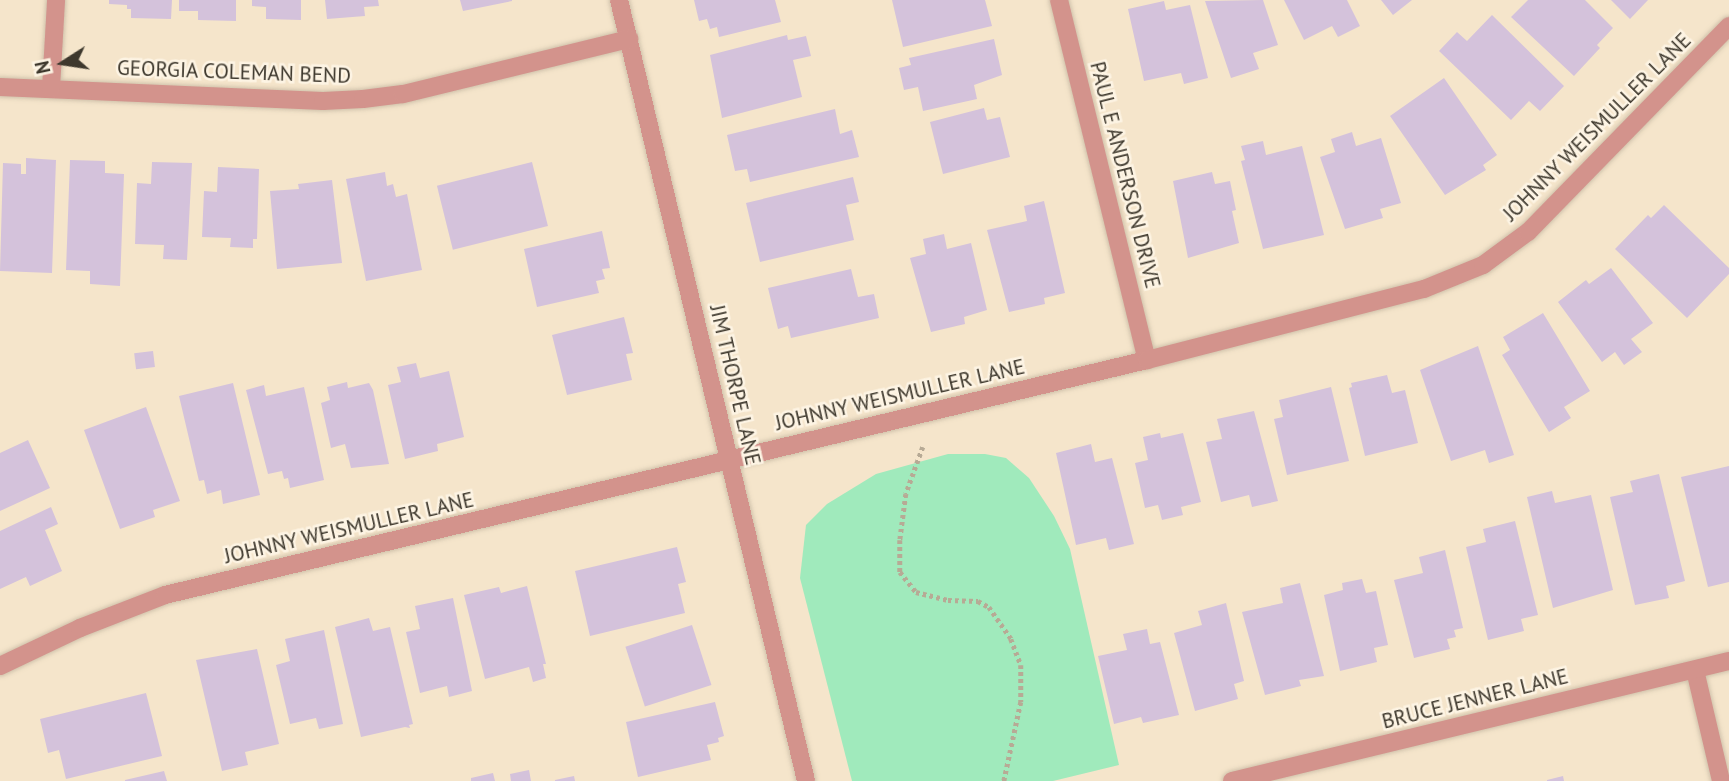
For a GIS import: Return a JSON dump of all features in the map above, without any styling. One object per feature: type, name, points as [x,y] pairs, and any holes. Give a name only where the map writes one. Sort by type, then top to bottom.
[{"type":"street","points":[[51,88],[56,0]]},
{"type":"street","name":"JIM THORPE LANE","points":[[619,0],[806,781]]},
{"type":"street","name":"PAUL E ANDERSON DRIVE","points":[[1059,0],[1147,360]]},
{"type":"street","name":"JOHNNY WEISMULLER LANE","points":[[0,666],[80,628],[165,595],[1147,360],[1424,289],[1483,265],[1528,232],[1729,26]]},
{"type":"street","name":"GEORGIA COLEMAN BEND","points":[[0,87],[323,100],[363,99],[403,94],[629,39]]},
{"type":"street","name":"BRUCE JENNER LANE","points":[[1232,781],[1729,662]]},
{"type":"street","points":[[1695,670],[1721,781]]},
{"type":"path","points":[[923,447],[906,494],[900,541],[900,572],[916,592],[948,600],[978,601],[989,607],[1011,639],[1021,665],[1021,702],[1004,781]]},
{"type":"green space","points":[[948,454],[985,454],[1006,458],[1029,478],[1054,516],[1070,549],[1119,765],[1053,781],[852,781],[800,578],[806,525],[827,504],[876,474]]},
{"type":"building","points":[[109,0],[172,0],[171,19],[131,18],[131,9],[127,9],[127,5],[109,4]]},
{"type":"building","points":[[179,0],[236,0],[236,21],[198,20],[198,11],[179,11]]},
{"type":"building","points":[[252,0],[301,0],[301,20],[266,19],[266,7],[252,6]]},
{"type":"building","points":[[325,0],[378,0],[379,6],[364,7],[365,16],[327,19]]},
{"type":"building","points":[[460,0],[512,0],[512,1],[463,11]]},
{"type":"building","points":[[694,0],[775,0],[781,22],[719,37],[717,27],[710,29],[707,19],[699,21]]},
{"type":"building","points":[[892,0],[985,0],[992,26],[903,47]]},
{"type":"building","points":[[1263,0],[1278,45],[1253,53],[1259,69],[1231,78],[1205,1]]},
{"type":"building","points":[[1284,0],[1347,0],[1360,26],[1338,37],[1332,26],[1304,40]]},
{"type":"building","points":[[1381,0],[1412,0],[1393,15]]},
{"type":"building","points":[[1528,0],[1585,0],[1613,28],[1597,45],[1600,48],[1574,76],[1511,17]]},
{"type":"building","points":[[1611,0],[1648,0],[1630,19]]},
{"type":"building","points":[[1164,1],[1166,10],[1190,5],[1208,78],[1184,84],[1181,73],[1144,81],[1128,9]]},
{"type":"building","points":[[1492,15],[1564,86],[1540,111],[1529,101],[1511,120],[1439,51],[1457,32],[1467,41]]},
{"type":"building","points":[[787,35],[788,40],[806,36],[811,56],[793,60],[802,97],[722,118],[710,55]]},
{"type":"building","points":[[994,39],[1002,75],[974,85],[977,99],[923,111],[918,87],[904,90],[899,68],[911,65],[909,58]]},
{"type":"building","points":[[1444,78],[1497,155],[1483,165],[1486,170],[1445,195],[1390,116]]},
{"type":"building","points":[[984,108],[987,120],[1000,117],[1010,157],[943,174],[930,122]]},
{"type":"building","points":[[835,109],[840,134],[852,130],[859,157],[750,182],[747,169],[735,171],[727,135]]},
{"type":"building","points":[[1352,132],[1356,146],[1381,138],[1401,203],[1380,209],[1383,218],[1345,229],[1320,157],[1335,152],[1331,139]]},
{"type":"building","points":[[1263,141],[1266,155],[1302,146],[1324,235],[1263,249],[1241,161],[1245,160],[1241,146]]},
{"type":"building","points":[[26,158],[56,160],[52,273],[0,271],[3,163],[21,164],[21,174],[26,174]]},
{"type":"building","points":[[70,160],[105,161],[105,173],[124,174],[120,286],[90,284],[90,271],[66,270]]},
{"type":"building","points":[[152,162],[192,163],[187,260],[163,259],[164,245],[135,244],[137,183],[151,184]]},
{"type":"building","points":[[532,162],[548,226],[453,250],[437,186]]},
{"type":"building","points":[[218,167],[259,169],[257,239],[253,239],[253,248],[230,247],[231,238],[202,237],[204,191],[217,192]]},
{"type":"building","points":[[385,172],[387,186],[393,184],[396,197],[407,194],[422,270],[366,281],[346,179]]},
{"type":"building","points":[[1212,172],[1215,184],[1230,181],[1236,210],[1232,211],[1239,243],[1188,258],[1173,181]]},
{"type":"building","points":[[853,177],[859,202],[846,205],[854,240],[760,262],[746,203]]},
{"type":"building","points":[[332,180],[342,263],[277,269],[270,191],[299,189],[298,184]]},
{"type":"building","points":[[1044,201],[1065,293],[1044,298],[1045,304],[1009,312],[987,230],[1027,221],[1024,206]]},
{"type":"building","points":[[1664,205],[1729,268],[1729,274],[1687,318],[1615,249],[1648,215],[1651,218]]},
{"type":"building","points":[[602,231],[610,268],[602,269],[605,279],[596,281],[599,293],[537,307],[524,249]]},
{"type":"building","points":[[944,234],[947,249],[971,243],[987,310],[964,317],[965,324],[931,332],[910,258],[926,254],[923,239]]},
{"type":"building","points":[[1611,268],[1653,323],[1631,339],[1642,352],[1624,365],[1615,352],[1602,362],[1558,302],[1586,280],[1589,284]]},
{"type":"building","points":[[851,269],[858,297],[874,294],[879,318],[791,338],[788,326],[778,329],[768,288]]},
{"type":"building","points":[[1543,313],[1590,391],[1564,407],[1571,418],[1549,432],[1502,355],[1510,350],[1503,337]]},
{"type":"building","points":[[624,317],[633,353],[626,354],[632,380],[567,395],[552,335]]},
{"type":"building","points":[[1478,346],[1514,455],[1489,463],[1485,450],[1451,461],[1420,370]]},
{"type":"building","points":[[153,351],[155,367],[136,369],[134,353]]},
{"type":"building","points":[[416,363],[420,378],[449,371],[464,437],[437,444],[438,451],[405,459],[388,385],[401,382],[397,367]]},
{"type":"building","points":[[1387,375],[1392,393],[1405,390],[1418,443],[1365,456],[1349,388],[1352,387],[1351,383]]},
{"type":"building","points":[[347,382],[348,388],[369,383],[373,390],[389,464],[351,468],[345,444],[331,448],[321,403],[330,400],[327,387]]},
{"type":"building","points":[[233,383],[260,495],[223,504],[221,490],[207,494],[204,480],[199,481],[179,396]]},
{"type":"building","points":[[264,385],[266,396],[304,387],[324,480],[290,488],[288,478],[284,479],[282,471],[268,474],[246,390]]},
{"type":"building","points":[[1331,387],[1349,461],[1287,475],[1274,419],[1283,417],[1279,400]]},
{"type":"building","points":[[146,407],[180,501],[153,510],[155,517],[120,529],[84,430]]},
{"type":"building","points":[[1254,411],[1278,501],[1252,507],[1249,495],[1221,502],[1206,442],[1222,439],[1217,419]]},
{"type":"building","points":[[1160,433],[1161,438],[1183,433],[1201,502],[1181,507],[1183,515],[1162,520],[1158,505],[1145,508],[1135,463],[1148,460],[1143,437]]},
{"type":"building","points":[[28,440],[50,488],[0,511],[0,453]]},
{"type":"building","points":[[1091,444],[1095,462],[1112,458],[1134,544],[1109,550],[1106,538],[1076,545],[1056,453]]},
{"type":"building","points":[[1729,466],[1729,582],[1708,587],[1681,477]]},
{"type":"building","points":[[1659,474],[1685,581],[1666,586],[1669,598],[1635,605],[1610,497],[1633,492],[1630,481]]},
{"type":"building","points":[[1552,491],[1555,503],[1591,495],[1613,590],[1553,608],[1527,497]]},
{"type":"building","points":[[51,507],[58,524],[45,530],[62,571],[30,586],[26,577],[0,589],[0,531]]},
{"type":"building","points":[[1515,521],[1538,615],[1521,619],[1524,631],[1488,640],[1466,547],[1486,542],[1483,529]]},
{"type":"building","points":[[677,547],[686,582],[678,584],[685,613],[590,636],[575,571]]},
{"type":"building","points":[[1445,550],[1463,628],[1454,630],[1456,637],[1447,639],[1450,649],[1414,658],[1394,580],[1423,573],[1419,557]]},
{"type":"building","points":[[1362,579],[1366,593],[1376,591],[1388,645],[1374,648],[1377,662],[1340,671],[1324,595],[1343,590],[1342,583]]},
{"type":"building","points":[[1300,583],[1324,676],[1299,680],[1301,686],[1265,695],[1242,612],[1283,603],[1280,588]]},
{"type":"building","points":[[527,586],[546,664],[543,664],[546,678],[533,682],[529,667],[485,679],[464,595],[499,587],[501,593]]},
{"type":"building","points":[[453,598],[472,691],[449,697],[447,686],[420,693],[406,632],[420,629],[415,606]]},
{"type":"building","points":[[1226,603],[1244,681],[1234,684],[1238,699],[1195,711],[1174,633],[1202,625],[1198,611]]},
{"type":"building","points":[[369,618],[373,631],[390,627],[413,724],[409,725],[410,728],[361,737],[335,627]]},
{"type":"building","points":[[692,625],[711,685],[645,707],[625,647]]},
{"type":"building","points":[[1147,629],[1150,644],[1160,642],[1179,715],[1143,723],[1141,717],[1114,724],[1098,656],[1127,650],[1123,634]]},
{"type":"building","points":[[324,630],[343,724],[319,729],[316,718],[290,724],[276,665],[290,661],[285,639]]},
{"type":"building","points":[[257,649],[279,744],[245,752],[248,765],[222,771],[196,660]]},
{"type":"building","points":[[146,693],[162,756],[66,779],[59,750],[48,753],[40,719]]},
{"type":"building","points":[[715,702],[724,736],[718,738],[719,742],[707,745],[711,760],[638,777],[626,722]]},
{"type":"building","points":[[529,770],[531,781],[511,781],[510,774]]},
{"type":"building","points":[[164,771],[167,781],[125,781],[125,780]]},
{"type":"building","points":[[493,773],[495,781],[471,781],[471,778]]},
{"type":"building","points":[[574,776],[575,781],[555,781],[555,780]]},
{"type":"building","points":[[1563,776],[1564,781],[1547,781],[1547,780]]}]
